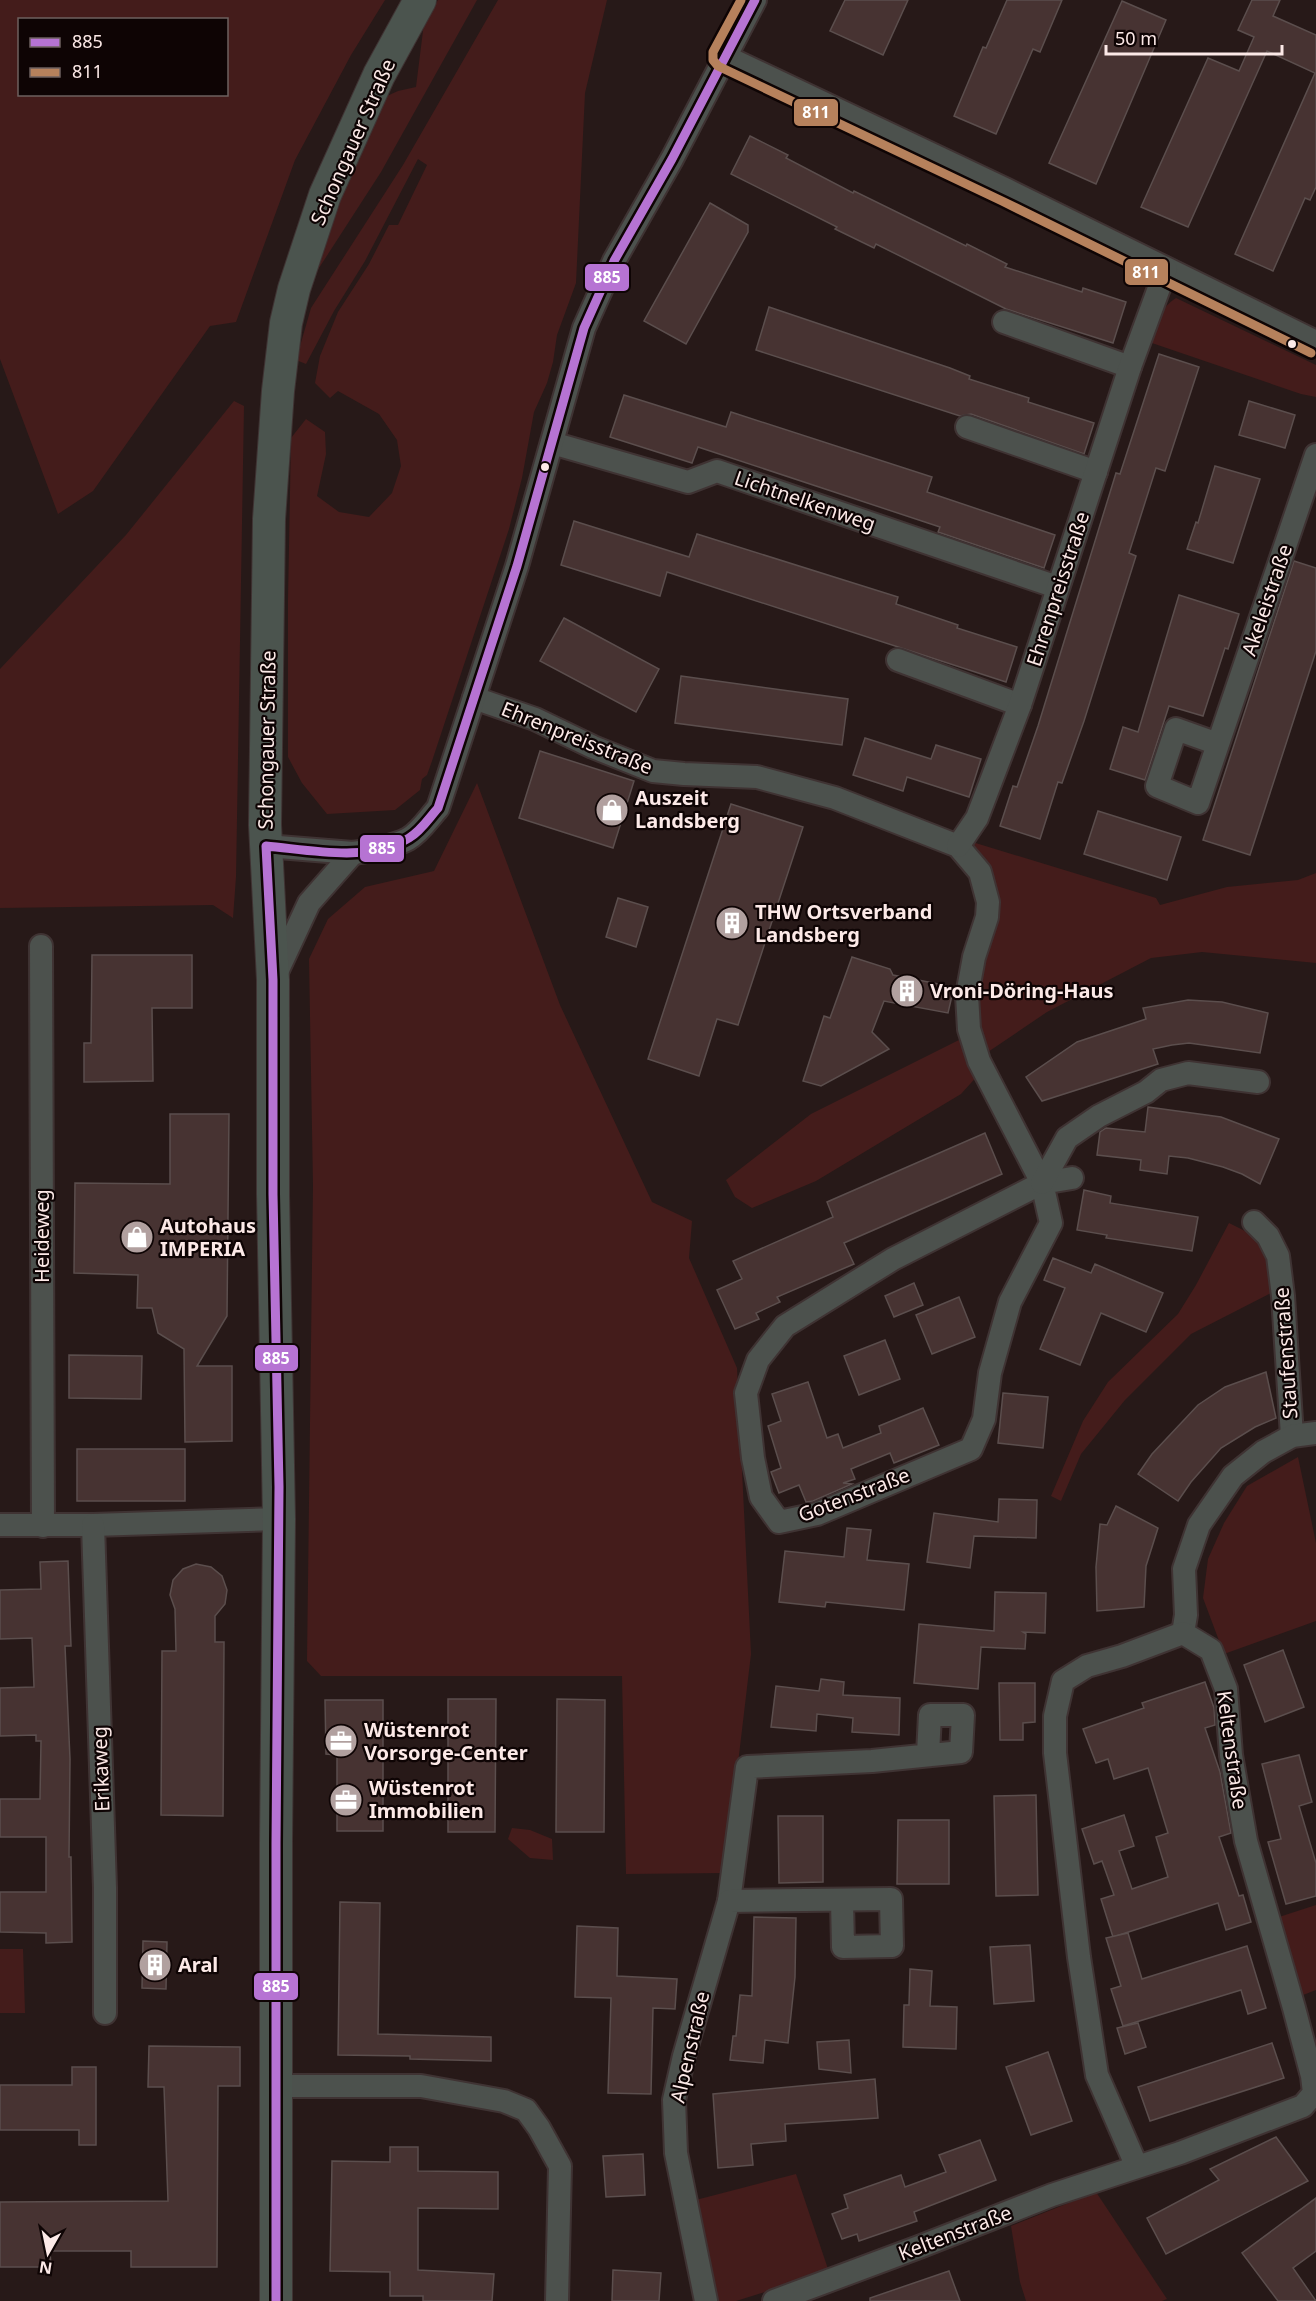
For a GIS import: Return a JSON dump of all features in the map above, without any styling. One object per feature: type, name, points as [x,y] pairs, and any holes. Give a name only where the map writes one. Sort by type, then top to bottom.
[{"type":"main road","name":"Schongauer Straße","points":[[276,2301],[279,1519],[273,1194],[273,980],[266,846],[269,519],[278,391],[286,323],[294,289],[325,195],[379,75],[420,0]]},
{"type":"street","points":[[266,846],[365,851],[408,839],[438,808],[517,566],[585,328],[614,261],[672,159],[755,0]]},
{"type":"street","points":[[724,56],[1007,190],[1316,342]]},
{"type":"street","name":"Ehrenpreisstraße","points":[[958,846],[977,818],[1020,705],[1130,367],[1166,269]]},
{"type":"street","points":[[1004,322],[1130,367]]},
{"type":"street","points":[[967,427],[1096,472]]},
{"type":"street","name":"Lichtnelkenweg","points":[[552,442],[688,482],[717,471],[1057,587]]},
{"type":"street","name":"Akeleistraße","points":[[1218,744],[1316,455]]},
{"type":"street","points":[[898,660],[1020,705]]},
{"type":"street","name":"Ehrenpreisstraße","points":[[474,698],[535,719],[593,747],[653,771],[757,777],[835,798],[958,846],[980,872],[988,902],[987,917],[974,957],[967,994],[969,1029]]},
{"type":"street","points":[[273,980],[309,903],[353,852]]},
{"type":"street","name":"Heideweg","points":[[41,946],[43,1526]]},
{"type":"street","name":"Gotenstraße","points":[[969,1029],[979,1061],[1042,1183],[1051,1222],[1010,1302],[990,1373],[984,1419],[971,1449],[817,1514],[779,1522],[760,1497],[746,1393],[758,1360],[785,1326],[893,1259],[1042,1183],[1072,1178]]},
{"type":"street","points":[[1042,1183],[1067,1138],[1099,1116],[1146,1092],[1161,1080],[1188,1073],[1258,1082]]},
{"type":"street","name":"Staufenstraße","points":[[1254,1222],[1268,1236],[1278,1256],[1292,1436]]},
{"type":"street","name":"Staufenstraße","points":[[1183,1632],[1186,1616],[1184,1569],[1199,1525],[1233,1476],[1263,1452],[1292,1436],[1316,1433]]},
{"type":"street","points":[[0,1524],[43,1526],[279,1519]]},
{"type":"street","name":"Erikaweg","points":[[93,1525],[105,1904],[105,2013]]},
{"type":"street","points":[[1137,2167],[1097,2075],[1079,1957],[1054,1753],[1055,1716],[1063,1681],[1087,1666],[1122,1656],[1183,1632]]},
{"type":"street","name":"Keltenstraße","points":[[774,2301],[1052,2195],[1180,2153],[1303,2106],[1314,2093],[1312,2076],[1294,2008],[1246,1841],[1231,1755],[1226,1689],[1211,1650],[1183,1632]]},
{"type":"street","name":"Alpenstraße","points":[[706,2301],[688,2222],[676,2153],[674,2100],[684,2056],[729,1901],[747,1767],[872,1761],[928,1754]]},
{"type":"street","points":[[729,1901],[842,1900]]},
{"type":"street","points":[[276,2086],[421,2086],[504,2101],[526,2110],[560,2166],[557,2301]]},
{"type":"shaded area","points":[[0,0],[385,0],[351,55],[295,160],[236,322],[210,326],[93,491],[58,514],[0,359]]},
{"type":"shaded area","points":[[438,0],[477,0],[381,172],[308,285],[325,228],[373,118],[387,96],[416,87],[424,23]]},
{"type":"shaded area","points":[[498,0],[607,0],[585,93],[576,283],[557,335],[547,383],[534,412],[522,478],[509,529],[432,761],[427,775],[422,779],[420,790],[395,810],[327,814],[302,783],[288,757],[291,438],[306,419],[325,432],[326,454],[317,496],[339,512],[369,517],[392,493],[401,466],[397,440],[379,414],[338,391],[330,398],[315,383],[320,356],[338,312],[369,264],[389,225],[398,225],[427,165],[418,159],[365,261],[334,311],[306,364],[296,360],[311,308],[403,165]]},
{"type":"shaded area","points":[[1176,298],[1316,365],[1316,397],[1301,394],[1149,342],[1158,317]]},
{"type":"shaded area","points":[[234,401],[244,406],[236,877],[233,918],[213,905],[0,908],[0,669],[126,535]]},
{"type":"shaded area","points":[[477,783],[560,1005],[652,1202],[692,1221],[689,1258],[737,1368],[751,1654],[725,1873],[626,1874],[622,1676],[321,1676],[307,1661],[313,1185],[309,959],[328,919],[365,887],[434,871]]},
{"type":"shaded area","points":[[969,841],[1156,898],[1160,905],[1227,887],[1298,880],[1316,873],[1316,963],[1202,952],[1151,958],[1047,1012],[982,1056],[973,1028],[985,940]]},
{"type":"shaded area","points":[[967,1036],[980,1073],[961,1094],[816,1181],[752,1208],[735,1197],[726,1180],[811,1114]]},
{"type":"shaded area","points":[[1229,1223],[1249,1233],[1273,1261],[1275,1291],[1191,1334],[1125,1400],[1081,1454],[1061,1501],[1051,1496],[1083,1421],[1108,1382],[1178,1314]]},
{"type":"shaded area","points":[[1298,1457],[1316,1543],[1316,1621],[1224,1654],[1203,1598],[1208,1559],[1224,1523],[1247,1486]]},
{"type":"shaded area","points":[[512,1828],[530,1830],[552,1839],[553,1860],[530,1858],[508,1839]]},
{"type":"shaded area","points":[[1316,1905],[1316,1990],[1303,1995],[1279,1917]]},
{"type":"shaded area","points":[[0,1949],[23,1949],[25,2013],[0,2013]]},
{"type":"shaded area","points":[[796,2174],[829,2272],[736,2301],[715,2301],[692,2201]]},
{"type":"shaded area","points":[[1096,2192],[1167,2299],[1162,2301],[1026,2301],[1020,2282],[1011,2226]]},
{"type":"building","points":[[845,0],[908,0],[883,55],[830,31]]},
{"type":"building","points":[[1007,0],[1062,0],[1040,52],[1033,49],[996,134],[954,116],[983,47],[986,48]]},
{"type":"building","points":[[1252,0],[1280,0],[1273,16],[1316,35],[1316,187],[1310,200],[1305,198],[1273,271],[1235,254],[1315,73],[1267,51],[1188,227],[1141,207],[1208,58],[1239,71],[1254,37],[1238,30]]},
{"type":"building","points":[[1122,1],[1166,20],[1096,184],[1049,163]]},
{"type":"building","points":[[750,136],[788,155],[786,158],[853,193],[854,191],[966,246],[967,244],[1007,264],[1005,267],[1082,292],[1083,288],[1126,302],[1113,343],[1006,309],[876,244],[874,248],[835,229],[837,227],[731,174]]},
{"type":"building","points":[[710,203],[748,225],[748,232],[686,344],[644,321]]},
{"type":"building","points":[[769,307],[950,368],[970,376],[969,379],[1029,398],[1028,402],[1094,423],[1084,454],[971,414],[960,416],[756,350]]},
{"type":"building","points":[[1159,354],[1199,367],[1165,471],[1156,468],[1129,553],[1136,556],[1084,721],[1062,783],[1058,782],[1040,839],[1000,826],[1013,786],[1017,787],[1038,726],[1116,473],[1120,474]]},
{"type":"building","points":[[624,395],[726,427],[731,412],[932,477],[927,492],[1055,535],[1044,568],[938,532],[940,527],[698,447],[692,463],[610,437]]},
{"type":"building","points":[[1249,401],[1295,415],[1285,448],[1239,435]]},
{"type":"building","points":[[1215,466],[1260,479],[1233,563],[1187,549],[1196,522],[1198,523]]},
{"type":"building","points":[[574,521],[689,557],[697,534],[898,597],[896,604],[958,625],[957,628],[1017,647],[1006,682],[667,572],[660,596],[561,565]]},
{"type":"building","points":[[1294,561],[1316,568],[1316,651],[1250,855],[1203,840]]},
{"type":"building","points":[[1179,595],[1239,614],[1228,649],[1225,648],[1203,716],[1169,706],[1145,780],[1110,769],[1123,727],[1138,732]]},
{"type":"building","points":[[564,618],[659,669],[636,712],[540,661]]},
{"type":"building","points":[[681,676],[848,699],[842,745],[675,723]]},
{"type":"building","points":[[865,738],[931,759],[936,745],[981,759],[969,797],[907,777],[903,791],[853,775]]},
{"type":"building","points":[[540,751],[634,781],[613,848],[519,818]]},
{"type":"building","name":"THW Ortsverband Landsberg","points":[[731,804],[803,827],[738,1025],[717,1019],[699,1076],[648,1059]]},
{"type":"building","points":[[1098,811],[1181,837],[1167,880],[1084,854]]},
{"type":"building","points":[[618,898],[648,907],[636,947],[606,937]]},
{"type":"building","points":[[92,955],[192,955],[192,1008],[152,1008],[153,1081],[84,1082],[84,1043],[91,1043]]},
{"type":"building","points":[[852,957],[890,969],[893,975],[954,987],[948,1013],[884,1001],[872,1032],[889,1049],[821,1086],[803,1081],[824,1016],[830,1018]]},
{"type":"building","points":[[1188,1000],[1222,1002],[1268,1013],[1260,1053],[1189,1043],[1153,1049],[1158,1064],[1042,1101],[1026,1077],[1077,1042],[1146,1019],[1143,1008]]},
{"type":"building","points":[[1148,1107],[1221,1117],[1279,1139],[1260,1184],[1223,1167],[1188,1158],[1169,1156],[1167,1174],[1140,1170],[1141,1160],[1097,1155],[1100,1132],[1106,1128],[1145,1132]]},
{"type":"building","points":[[170,1114],[229,1114],[227,1316],[197,1366],[232,1366],[232,1441],[185,1442],[184,1349],[158,1333],[152,1308],[137,1308],[138,1275],[74,1273],[75,1183],[170,1184]]},
{"type":"building","points":[[985,1133],[1002,1174],[844,1243],[854,1264],[777,1297],[780,1302],[756,1313],[759,1319],[735,1329],[717,1290],[742,1279],[733,1261],[833,1217],[827,1202]]},
{"type":"building","points":[[1084,1190],[1111,1196],[1110,1203],[1198,1217],[1192,1251],[1106,1238],[1107,1235],[1077,1230]]},
{"type":"building","points":[[1053,1258],[1091,1273],[1095,1264],[1163,1293],[1146,1332],[1101,1313],[1080,1365],[1040,1349],[1065,1288],[1044,1280]]},
{"type":"building","points":[[914,1283],[923,1305],[894,1317],[885,1296]]},
{"type":"building","points":[[959,1297],[975,1337],[932,1354],[916,1315]]},
{"type":"building","points":[[885,1340],[900,1379],[859,1395],[844,1356]]},
{"type":"building","points":[[69,1355],[142,1356],[141,1399],[69,1398]]},
{"type":"building","points":[[1266,1372],[1276,1418],[1255,1427],[1221,1448],[1191,1482],[1178,1501],[1138,1474],[1152,1454],[1198,1405],[1225,1387]]},
{"type":"building","points":[[808,1382],[827,1438],[838,1434],[843,1448],[881,1433],[879,1426],[923,1408],[939,1445],[894,1463],[890,1453],[851,1469],[855,1479],[843,1483],[852,1484],[813,1501],[806,1502],[799,1485],[779,1493],[771,1472],[781,1468],[768,1426],[781,1421],[772,1394]]},
{"type":"building","points":[[1003,1393],[1048,1397],[1043,1448],[998,1443]]},
{"type":"building","points":[[77,1449],[185,1449],[185,1501],[77,1501]]},
{"type":"building","points":[[999,1499],[1037,1500],[1036,1538],[974,1536],[970,1568],[927,1562],[934,1513],[998,1522]]},
{"type":"building","points":[[1116,1506],[1158,1528],[1146,1566],[1144,1607],[1097,1611],[1096,1567],[1100,1524],[1107,1525]]},
{"type":"building","points":[[847,1528],[871,1530],[867,1560],[909,1564],[904,1610],[826,1602],[825,1607],[779,1602],[785,1551],[844,1557]]},
{"type":"building","points":[[68,1561],[71,1646],[65,1646],[70,1759],[69,1857],[71,1857],[72,1942],[46,1943],[46,1933],[0,1932],[0,1892],[46,1892],[46,1837],[0,1837],[0,1799],[40,1799],[41,1741],[36,1741],[36,1735],[0,1736],[0,1688],[34,1687],[32,1638],[0,1639],[0,1590],[41,1589],[40,1562]]},
{"type":"building","points":[[196,1564],[211,1567],[222,1576],[227,1590],[225,1604],[215,1616],[215,1642],[224,1642],[223,1816],[161,1815],[162,1651],[176,1651],[175,1609],[170,1595],[173,1580],[183,1569]]},
{"type":"building","points":[[995,1592],[1046,1593],[1045,1633],[1023,1632],[1026,1634],[1025,1649],[981,1647],[978,1689],[914,1683],[919,1624],[994,1631]]},
{"type":"building","points":[[1283,1650],[1304,1707],[1265,1722],[1244,1665]]},
{"type":"building","points":[[821,1679],[844,1682],[843,1695],[900,1698],[899,1735],[852,1732],[853,1718],[817,1714],[816,1731],[771,1727],[776,1686],[819,1691]]},
{"type":"building","points":[[1205,1682],[1214,1708],[1215,1725],[1205,1728],[1220,1772],[1231,1833],[1219,1837],[1239,1896],[1243,1895],[1251,1922],[1226,1930],[1218,1903],[1113,1937],[1101,1899],[1114,1895],[1102,1861],[1094,1864],[1082,1829],[1124,1815],[1134,1846],[1119,1851],[1132,1889],[1168,1877],[1156,1837],[1168,1833],[1148,1768],[1114,1779],[1108,1759],[1096,1763],[1083,1729],[1144,1708],[1142,1703]]},
{"type":"building","points":[[999,1683],[1035,1683],[1035,1722],[1023,1723],[1023,1740],[1000,1740]]},
{"type":"building","points":[[448,1699],[496,1699],[495,1832],[448,1832]]},
{"type":"building","points":[[557,1699],[605,1700],[604,1832],[556,1832]]},
{"type":"building","points":[[325,1700],[383,1700],[383,1831],[337,1831],[337,1755],[326,1754]]},
{"type":"building","points":[[1299,1755],[1312,1802],[1299,1806],[1316,1863],[1316,1896],[1286,1904],[1268,1842],[1281,1839],[1262,1764]]},
{"type":"building","points":[[1036,1795],[1038,1895],[996,1896],[994,1796]]},
{"type":"building","points":[[778,1816],[823,1816],[823,1882],[779,1883]]},
{"type":"building","points":[[898,1820],[949,1820],[949,1884],[897,1884]]},
{"type":"building","points":[[340,1902],[380,1903],[378,2034],[491,2037],[491,2061],[410,2059],[410,2056],[338,2055]]},
{"type":"building","points":[[754,1917],[796,1918],[795,1977],[788,2043],[765,2040],[763,2063],[730,2060],[733,2036],[736,2036],[740,1995],[752,1996]]},
{"type":"building","points":[[577,1926],[618,1928],[617,1976],[677,1979],[675,2009],[653,2008],[651,2094],[608,2093],[611,1998],[575,1997]]},
{"type":"building","points":[[1128,1933],[1142,1979],[1247,1946],[1266,2008],[1248,2014],[1241,1990],[1123,2026],[1111,1989],[1121,1986],[1106,1938]]},
{"type":"building","name":"Aral","points":[[143,1941],[167,1942],[166,1989],[142,1988]]},
{"type":"building","points":[[1030,1945],[1034,2001],[994,2004],[990,1947]]},
{"type":"building","points":[[910,1969],[932,1971],[930,2006],[957,2007],[956,2049],[903,2047],[904,2005],[909,2005]]},
{"type":"building","points":[[1138,2023],[1146,2047],[1125,2054],[1117,2028]]},
{"type":"building","points":[[849,2040],[851,2073],[819,2069],[817,2042]]},
{"type":"building","points":[[1272,2043],[1284,2078],[1150,2121],[1138,2087]]},
{"type":"building","points":[[149,2046],[240,2047],[240,2086],[218,2086],[217,2267],[131,2267],[131,2251],[50,2251],[51,2267],[0,2267],[0,2202],[168,2201],[164,2087],[148,2087]]},
{"type":"building","points":[[1048,2052],[1072,2121],[1031,2135],[1006,2067]]},
{"type":"building","points":[[72,2067],[96,2067],[96,2145],[79,2145],[79,2130],[0,2130],[0,2085],[72,2085]]},
{"type":"building","points":[[875,2079],[878,2118],[785,2124],[786,2141],[751,2144],[753,2165],[718,2168],[713,2094]]},
{"type":"building","points":[[1276,2137],[1308,2181],[1166,2254],[1147,2218],[1219,2180],[1210,2169]]},
{"type":"building","points":[[980,2140],[996,2180],[914,2212],[917,2221],[859,2241],[857,2234],[842,2239],[832,2214],[848,2208],[844,2195],[901,2175],[905,2187],[946,2172],[939,2155]]},
{"type":"building","points":[[390,2147],[418,2147],[418,2171],[498,2172],[498,2209],[418,2208],[418,2270],[494,2274],[492,2301],[423,2301],[423,2296],[390,2296],[390,2272],[330,2271],[332,2161],[390,2162]]},
{"type":"building","points":[[643,2154],[645,2195],[606,2197],[603,2156]]},
{"type":"building","points":[[1316,2198],[1316,2251],[1293,2268],[1316,2301],[1278,2301],[1242,2253]]},
{"type":"building","points":[[613,2270],[661,2273],[659,2301],[612,2301]]},
{"type":"building","points":[[949,2271],[960,2301],[870,2301],[870,2298]]},
{"type":"transit line","name":"811","points":[[741,0],[713,52],[713,60],[718,66],[1002,201],[1311,353]]},
{"type":"transit line","name":"885","points":[[276,2301],[279,1487],[273,1194],[273,980],[266,846],[339,853],[376,850],[393,846],[409,838],[438,808],[517,566],[584,328],[614,261],[672,159],[755,0]]},
{"type":"place","name":"Auszeit Landsberg","points":[[612,810]]},
{"type":"place","name":"THW Ortsverband Landsberg","points":[[732,923]]},
{"type":"place","name":"Vroni-Döring-Haus","points":[[907,991]]},
{"type":"place","name":"Autohaus IMPERIA","points":[[137,1237]]},
{"type":"place","name":"Wüstenrot Vorsorge-Center","points":[[341,1741]]},
{"type":"place","name":"Wüstenrot Immobilien","points":[[346,1800]]},
{"type":"place","name":"Aral","points":[[155,1965]]}]
